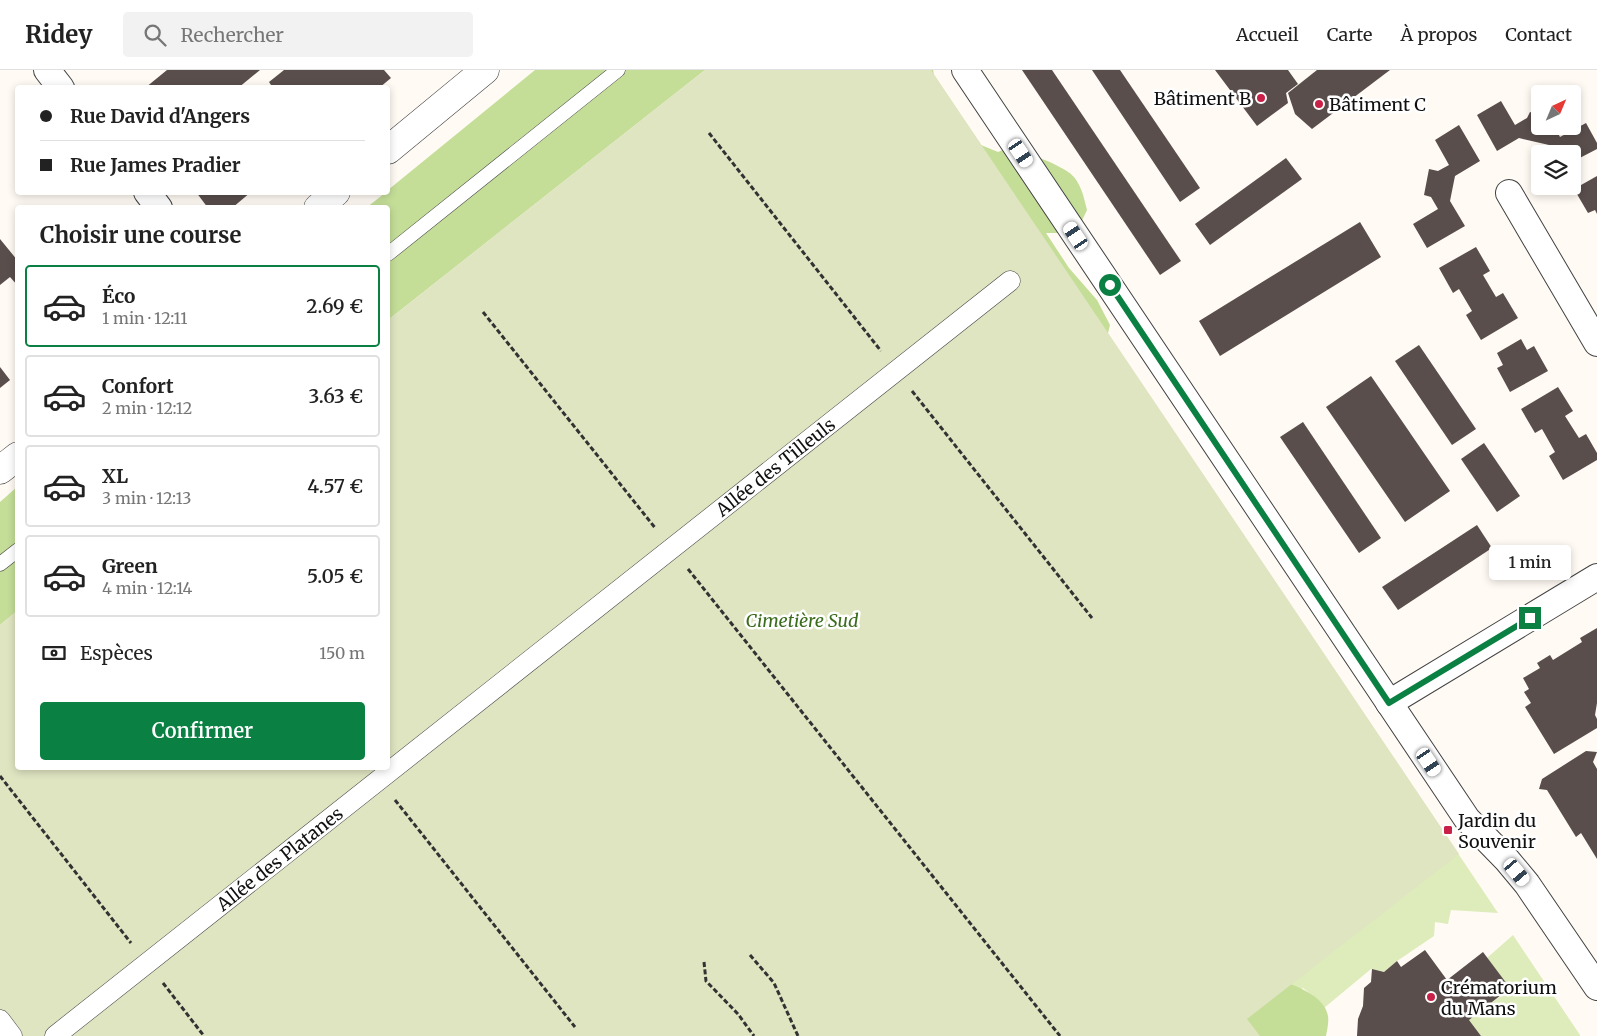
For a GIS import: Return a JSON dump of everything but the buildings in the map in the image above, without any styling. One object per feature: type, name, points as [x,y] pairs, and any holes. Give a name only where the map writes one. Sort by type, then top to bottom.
[{"type":"street","points":[[47,70],[59,85]]},
{"type":"street","points":[[390,148],[485,70]]},
{"type":"street","points":[[965,70],[1467,818],[1528,884],[1597,987]]},
{"type":"street","points":[[1509,193],[1597,343]]},
{"type":"street","points":[[321,205],[333,195]]},
{"type":"street","name":"Allée des Tilleuls","points":[[505,680],[1010,281]]},
{"type":"street","points":[[0,470],[15,458]]},
{"type":"street","points":[[1389,703],[1597,577]]},
{"type":"street","name":"Allée des Platanes","points":[[55,1036],[505,680]]},
{"type":"street","points":[[0,1020],[12,1036]]},
{"type":"lane","points":[[390,252],[618,70]]},
{"type":"lane","points":[[0,564],[15,552]]},
{"type":"path","points":[[483,312],[1060,1036]]},
{"type":"path","points":[[0,776],[204,1036]]},
{"type":"path","points":[[379,780],[575,1027]]},
{"type":"path","points":[[750,955],[774,983],[798,1036]]},
{"type":"path","points":[[704,962],[706,981],[738,1014],[754,1036]]},
{"type":"green space","points":[[535,70],[705,70],[390,318],[390,205],[370,205],[382,195],[390,195],[390,188]]},
{"type":"green space","name":"Cimetière Sud","points":[[705,70],[931,70],[1459,854],[1247,1019],[1260,1036],[0,1036],[0,625],[15,613],[15,770],[390,770],[390,318]]},
{"type":"green space","points":[[893,70],[933,70],[934,75],[981,145],[998,152],[1011,149],[1030,155],[1062,168],[1074,177],[1081,189],[1087,210],[1079,227],[1057,233],[1046,233],[1069,268],[1097,300],[1110,325],[1105,345]]},
{"type":"green space","points":[[15,489],[15,613],[0,625],[0,502]]},
{"type":"green space","points":[[1394,758],[1498,913],[1451,910],[1448,924],[1435,922],[1434,936],[1384,972],[1371,969],[1324,1008],[1317,999],[1303,988],[1247,1020]]},
{"type":"green space","points":[[1513,935],[1580,1036],[1481,1036],[1469,1020],[1510,989],[1487,958]]},
{"type":"green space","points":[[1287,983],[1306,991],[1322,1004],[1328,1016],[1326,1036],[1244,1036],[1244,1007]]},
{"type":"place","name":"Bâtiment B","points":[[1261,98]]},
{"type":"place","name":"Bâtiment C","points":[[1319,104]]},
{"type":"place","name":"Jardin du Souvenir","points":[[1448,830]]},
{"type":"place","name":"Crématorium du Mans","points":[[1431,997]]},
{"type":"route","points":[[1110,285],[1389,703],[1530,618]]}]
